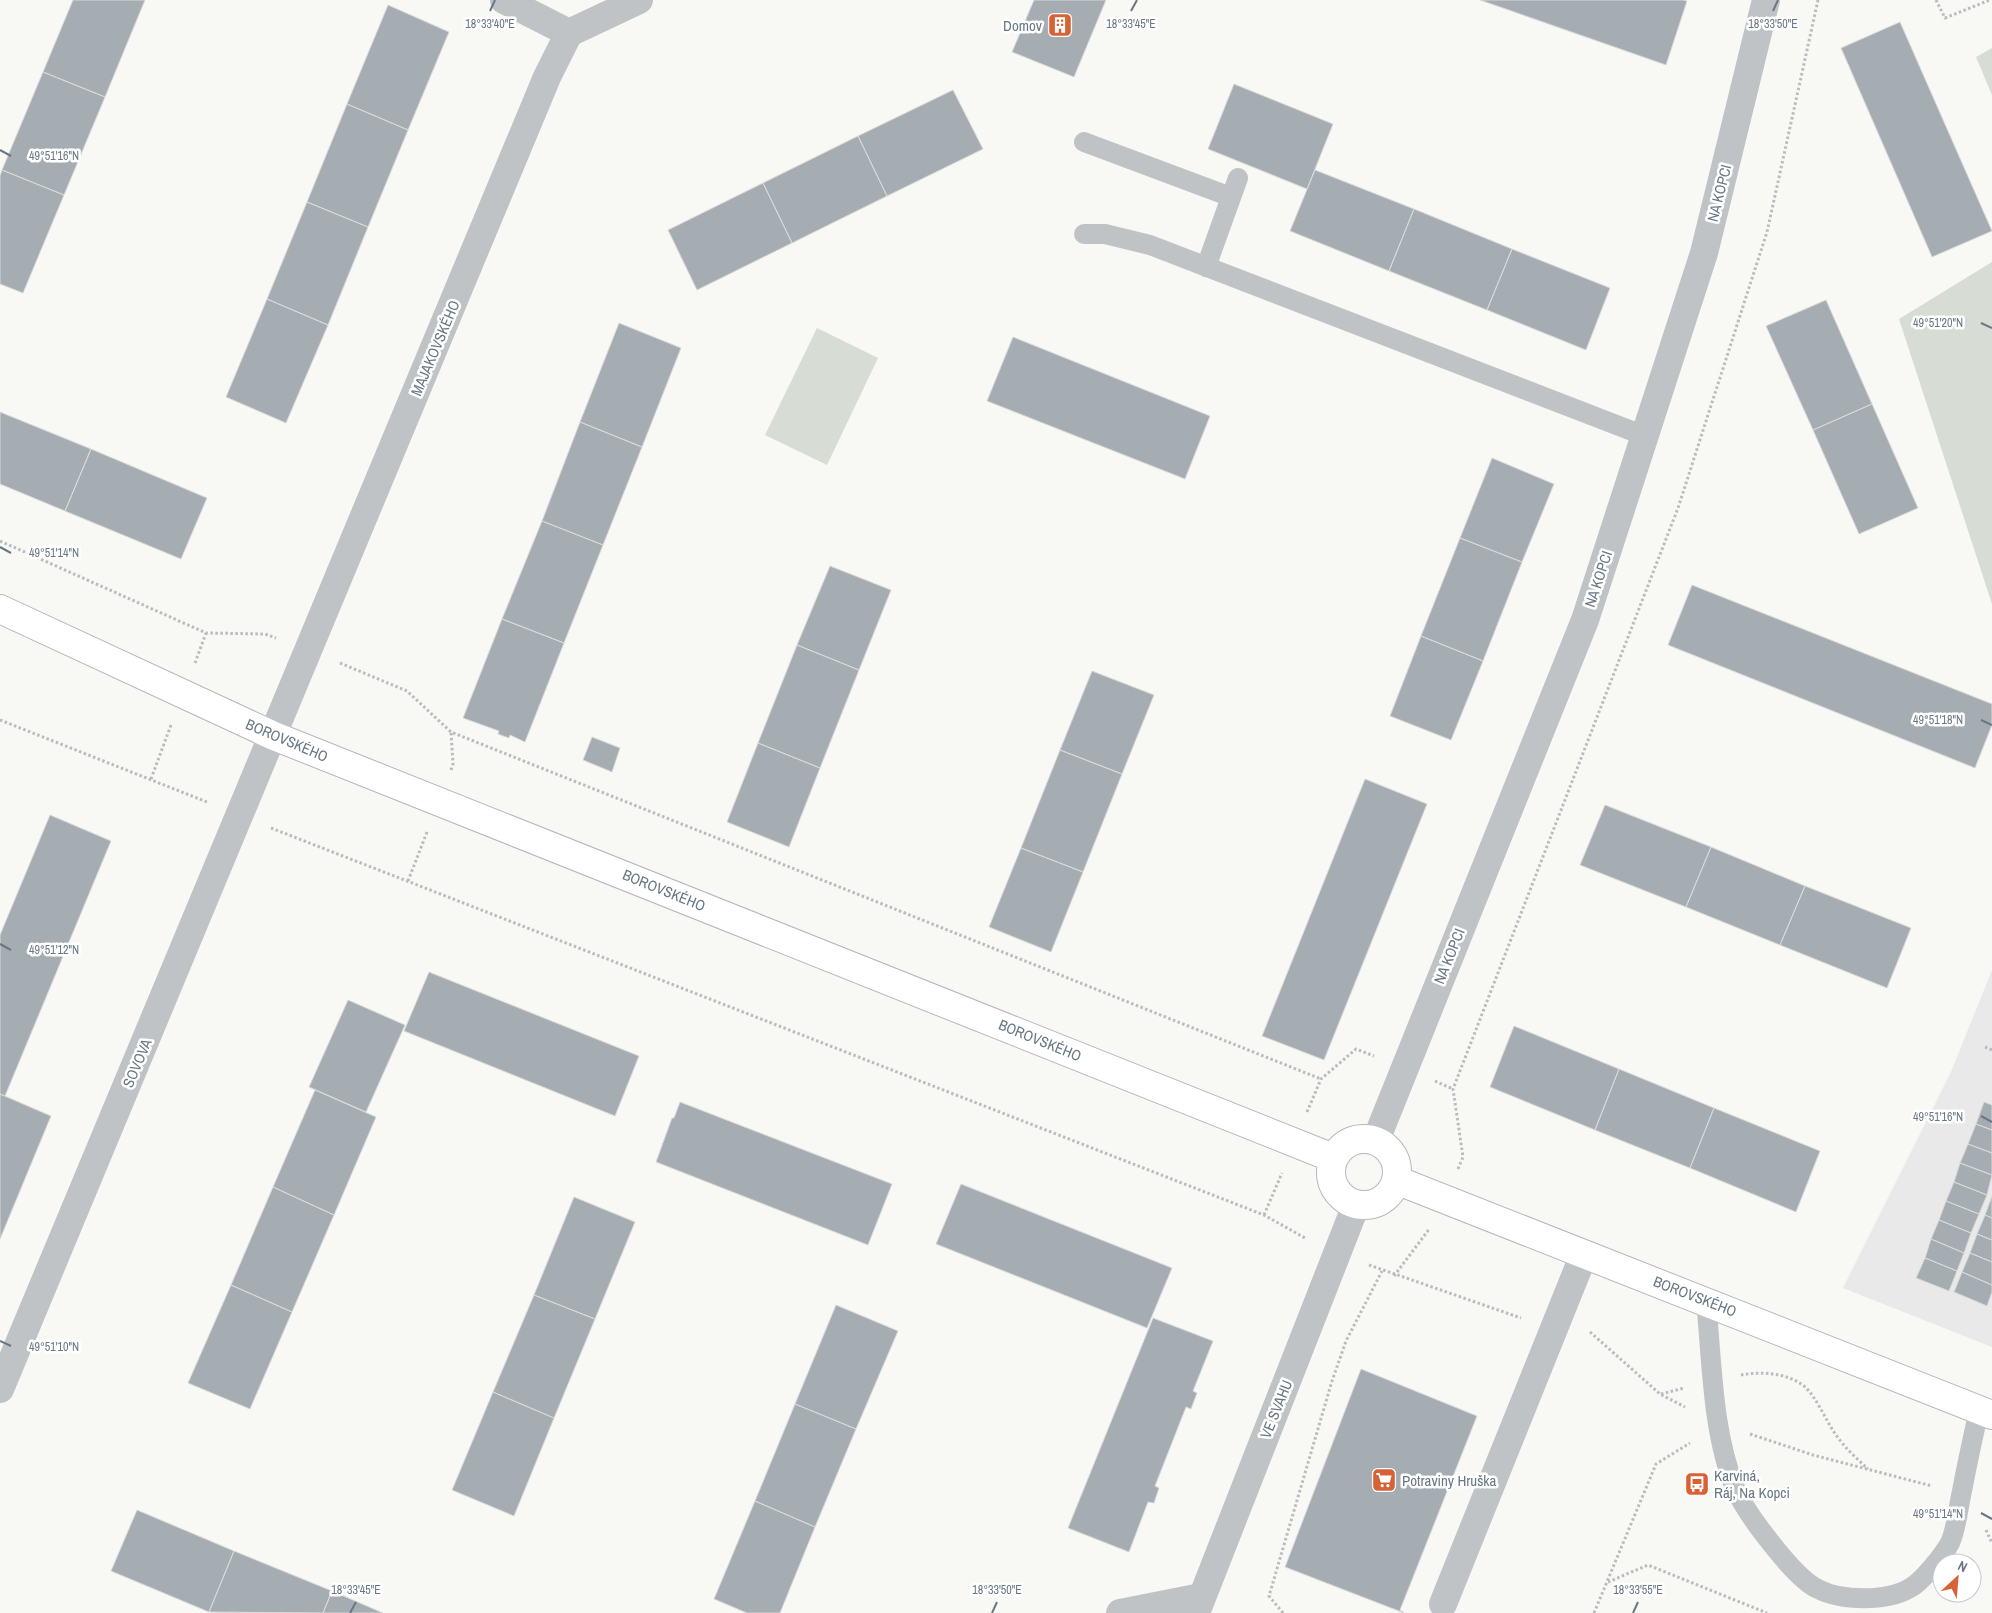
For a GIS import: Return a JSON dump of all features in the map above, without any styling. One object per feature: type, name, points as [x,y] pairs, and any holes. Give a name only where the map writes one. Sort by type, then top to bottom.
[{"type":"main road","name":"BOROVSKÉHO","points":[[0,609],[274,736],[1333,1158]]},
{"type":"main road","points":[[1358,1139],[1376,1140],[1388,1148],[1394,1157],[1397,1167],[1396,1180],[1387,1197],[1379,1202],[1368,1206],[1356,1205],[1345,1200],[1334,1187],[1330,1170],[1333,1158],[1349,1142],[1358,1139]]},
{"type":"main road","name":"BOROVSKÉHO","points":[[1396,1180],[1986,1412]]},
{"type":"street","points":[[504,0],[569,33],[639,0]]},
{"type":"street","name":"NA KOPCI","points":[[1376,1140],[1585,620],[1704,253],[1766,0]]},
{"type":"street","name":"MAJAKOVSKÉHO","points":[[274,736],[547,77],[569,33]]},
{"type":"street","name":"SOVOVA","points":[[0,1389],[274,736]]},
{"type":"street","name":"VE SVAHU","points":[[1198,1605],[1339,1254],[1356,1205]]},
{"type":"street","points":[[1443,1604],[1584,1254]]},
{"type":"street","points":[[1120,1613],[1198,1605]]},
{"type":"lane","points":[[1084,142],[1231,197]]},
{"type":"lane","points":[[1206,267],[1238,178]]},
{"type":"lane","points":[[1084,234],[1104,234],[1150,245],[1645,436]]},
{"type":"lane","points":[[1706,1301],[1718,1424],[1735,1488],[1789,1567],[1816,1589],[1835,1596],[1853,1598],[1883,1596],[1911,1588],[1932,1567],[1950,1543],[1986,1412]]},
{"type":"path","points":[[1453,1089],[1678,508],[1767,232],[1818,0]]},
{"type":"path","points":[[1936,0],[1945,18],[1990,0]]},
{"type":"path","points":[[0,541],[206,633],[265,634],[309,650],[407,691],[452,732],[1321,1079]]},
{"type":"path","points":[[0,720],[240,816],[1264,1215],[1294,1233],[1339,1254],[1394,1276]]},
{"type":"path","points":[[1985,1047],[1992,1050]]},
{"type":"path","points":[[1283,1613],[1269,1596],[1332,1381],[1346,1341],[1382,1271]]},
{"type":"path","points":[[1660,1394],[1754,1372],[1780,1375],[1805,1387],[1835,1434],[1852,1455],[1870,1470]]},
{"type":"path","points":[[1594,1613],[1656,1464],[1690,1445],[1690,1436]]},
{"type":"path","points":[[1607,1582],[1648,1565],[1767,1613]]},
{"type":"shaded area","points":[[1992,48],[1992,95],[1976,57]]},
{"type":"shaded area","points":[[1992,262],[1992,604],[1899,319]]},
{"type":"shaded area","points":[[817,328],[878,358],[827,465],[765,435]]},
{"type":"shaded area","points":[[1992,970],[1992,1347],[1843,1288],[1951,1072]]},
{"type":"building","points":[[73,0],[145,0],[105,97],[43,72]]},
{"type":"building","name":"Domov","points":[[1034,0],[1106,0],[1074,77],[1012,52]]},
{"type":"building","points":[[1480,0],[1683,0],[1687,1],[1666,65]]},
{"type":"building","points":[[388,5],[449,32],[408,130],[347,104]]},
{"type":"building","points":[[1900,22],[1992,231],[1932,257],[1841,48]]},
{"type":"building","points":[[43,72],[105,97],[64,195],[2,170]]},
{"type":"building","points":[[1234,84],[1333,124],[1307,189],[1208,149]]},
{"type":"building","points":[[953,90],[983,149],[887,196],[858,136]]},
{"type":"building","points":[[347,104],[408,130],[368,227],[307,202]]},
{"type":"building","points":[[858,136],[887,196],[792,243],[763,183]]},
{"type":"building","points":[[2,170],[64,195],[23,293],[0,284],[0,176]]},
{"type":"building","points":[[1315,170],[1414,209],[1389,271],[1290,231]]},
{"type":"building","points":[[763,183],[792,243],[697,290],[668,230]]},
{"type":"building","points":[[307,202],[368,227],[328,325],[267,299]]},
{"type":"building","points":[[1414,209],[1512,249],[1487,310],[1389,271]]},
{"type":"building","points":[[1512,249],[1610,288],[1586,350],[1487,310]]},
{"type":"building","points":[[267,299],[328,325],[286,423],[226,397]]},
{"type":"building","points":[[1826,300],[1872,404],[1813,430],[1766,326]]},
{"type":"building","points":[[619,323],[681,348],[642,447],[580,422]]},
{"type":"building","points":[[1013,337],[1210,416],[1185,479],[987,401]]},
{"type":"building","points":[[1872,404],[1918,508],[1859,534],[1813,430]]},
{"type":"building","points":[[0,412],[91,449],[65,511],[0,484]]},
{"type":"building","points":[[580,422],[642,447],[603,545],[542,521]]},
{"type":"building","points":[[91,449],[207,498],[181,559],[65,511]]},
{"type":"building","points":[[1492,458],[1554,484],[1522,562],[1460,538]]},
{"type":"building","points":[[542,521],[603,545],[564,643],[502,619]]},
{"type":"building","points":[[1460,538],[1522,562],[1483,661],[1421,636]]},
{"type":"building","points":[[830,566],[891,590],[859,670],[797,645]]},
{"type":"building","points":[[1692,585],[1992,704],[1992,725],[1975,768],[1668,645]]},
{"type":"building","points":[[502,619],[564,643],[525,742],[510,735],[509,738],[498,734],[499,731],[463,718]]},
{"type":"building","points":[[1421,636],[1483,661],[1451,740],[1390,716]]},
{"type":"building","points":[[797,645],[859,670],[820,768],[758,743]]},
{"type":"building","points":[[1092,671],[1154,695],[1122,774],[1060,750]]},
{"type":"building","points":[[592,737],[620,748],[612,772],[583,760]]},
{"type":"building","points":[[758,743],[820,768],[789,847],[727,822]]},
{"type":"building","points":[[1060,750],[1122,774],[1083,872],[1021,848]]},
{"type":"building","points":[[1365,779],[1427,804],[1324,1060],[1262,1036]]},
{"type":"building","points":[[1605,805],[1711,847],[1686,907],[1580,865]]},
{"type":"building","points":[[50,815],[111,841],[5,1096],[0,1094],[0,935]]},
{"type":"building","points":[[1711,847],[1805,886],[1780,945],[1686,907]]},
{"type":"building","points":[[1021,848],[1083,872],[1051,952],[989,927]]},
{"type":"building","points":[[1805,886],[1911,928],[1887,988],[1780,945]]},
{"type":"building","points":[[429,972],[639,1056],[615,1116],[404,1031]]},
{"type":"building","points":[[348,1000],[405,1025],[366,1112],[309,1087]]},
{"type":"building","points":[[1514,1026],[1619,1069],[1595,1130],[1490,1087]]},
{"type":"building","points":[[1619,1069],[1714,1108],[1690,1168],[1595,1130]]},
{"type":"building","points":[[315,1090],[376,1117],[334,1215],[273,1187]]},
{"type":"building","points":[[0,1094],[51,1116],[0,1239]]},
{"type":"building","points":[[680,1102],[892,1184],[868,1245],[656,1162]]},
{"type":"building","points":[[1984,1102],[1992,1105],[1992,1130],[1976,1124]]},
{"type":"building","points":[[1714,1108],[1820,1151],[1796,1212],[1690,1168]]},
{"type":"building","points":[[1976,1124],[1992,1130],[1992,1153],[1968,1144]]},
{"type":"building","points":[[1968,1144],[1992,1153],[1992,1175],[1960,1163]]},
{"type":"building","points":[[1960,1163],[1992,1175],[1987,1195],[1954,1182]]},
{"type":"building","points":[[1954,1182],[1987,1195],[1979,1214],[1946,1201]]},
{"type":"building","points":[[961,1184],[1172,1268],[1147,1328],[936,1244]]},
{"type":"building","points":[[273,1187],[334,1215],[292,1312],[231,1285]]},
{"type":"building","points":[[1992,1196],[1992,1218],[1985,1215]]},
{"type":"building","points":[[574,1197],[635,1222],[595,1319],[534,1295]]},
{"type":"building","points":[[1946,1201],[1979,1214],[1971,1233],[1939,1220]]},
{"type":"building","points":[[1985,1215],[1992,1218],[1992,1240],[1977,1234]]},
{"type":"building","points":[[1939,1220],[1971,1233],[1964,1253],[1931,1239]]},
{"type":"building","points":[[1977,1234],[1992,1240],[1992,1262],[1970,1253]]},
{"type":"building","points":[[1931,1239],[1964,1253],[1957,1271],[1925,1258]]},
{"type":"building","points":[[1970,1253],[1992,1262],[1992,1285],[1962,1272]]},
{"type":"building","points":[[1925,1258],[1957,1271],[1949,1291],[1916,1278]]},
{"type":"building","points":[[1962,1272],[1992,1285],[1992,1292],[1987,1306],[1954,1292]]},
{"type":"building","points":[[231,1285],[292,1312],[250,1409],[188,1383]]},
{"type":"building","points":[[534,1295],[595,1319],[554,1418],[493,1392]]},
{"type":"building","points":[[836,1305],[898,1331],[856,1429],[795,1404]]},
{"type":"building","points":[[1153,1318],[1213,1341],[1193,1391],[1197,1393],[1191,1409],[1186,1407],[1155,1486],[1159,1488],[1154,1503],[1148,1502],[1129,1552],[1068,1528]]},
{"type":"building","points":[[1361,1369],[1477,1416],[1400,1610],[1404,1613],[1285,1567]]},
{"type":"building","points":[[493,1392],[554,1418],[514,1516],[452,1490]]},
{"type":"building","points":[[795,1404],[856,1429],[815,1527],[755,1501]]},
{"type":"building","points":[[755,1501],[815,1527],[780,1613],[747,1613],[714,1599]]},
{"type":"building","points":[[137,1510],[234,1551],[209,1612],[111,1571]]},
{"type":"building","points":[[234,1551],[332,1591],[323,1613],[209,1612]]},
{"type":"building","points":[[332,1591],[383,1613],[323,1613]]},
{"type":"place","name":"Domov","points":[[1060,25]]},
{"type":"place","name":"Potraviny Hruška","points":[[1384,1480]]},
{"type":"place","name":"Karviná, Ráj, Na Kopci","points":[[1697,1484]]}]
